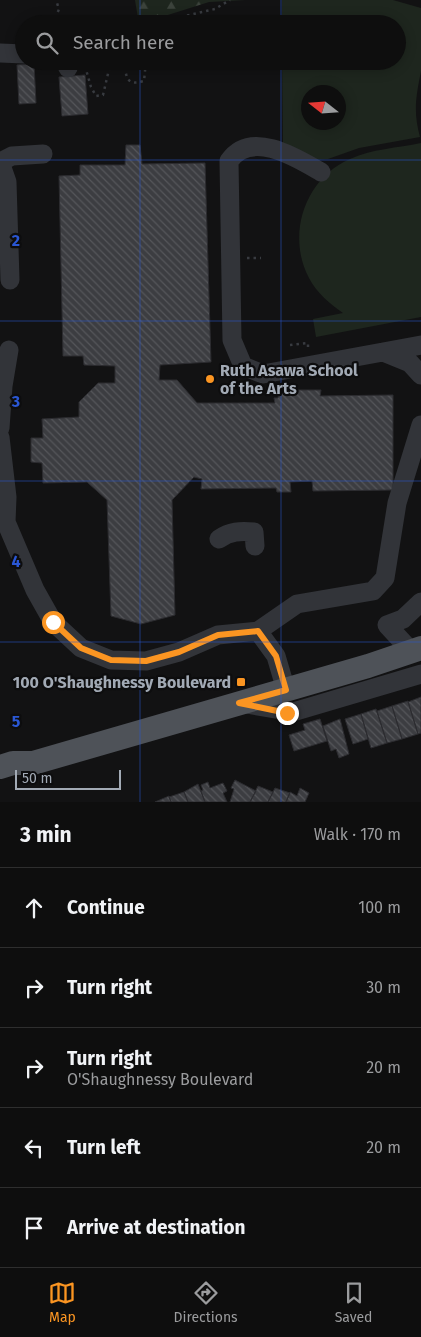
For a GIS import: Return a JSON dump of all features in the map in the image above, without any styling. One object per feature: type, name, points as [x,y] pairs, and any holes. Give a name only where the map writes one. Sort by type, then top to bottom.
[{"type":"main road","points":[[9,767],[286,690],[416,649]]},
{"type":"lane","points":[[0,53],[15,54]]},
{"type":"lane","points":[[321,172],[292,156],[270,148],[256,146],[234,154],[229,162],[232,340],[243,366],[263,374],[421,345]]},
{"type":"lane","points":[[10,280],[7,182],[0,162],[12,156],[43,154]]},
{"type":"lane","points":[[0,428],[2,386],[9,350]]},
{"type":"lane","points":[[384,352],[410,364],[421,375]]},
{"type":"lane","points":[[0,437],[6,497],[6,522],[35,590],[53,622],[81,648],[111,660],[146,661],[179,652],[219,630],[258,631],[297,604],[373,591],[385,578],[397,503],[421,425]]},
{"type":"lane","points":[[219,540],[226,534],[243,531],[254,532],[256,546]]},
{"type":"lane","points":[[416,649],[387,625],[403,619],[421,602]]},
{"type":"lane","points":[[258,631],[276,656],[286,690]]},
{"type":"lane","points":[[239,703],[293,712],[421,674]]},
{"type":"path","points":[[56,0],[59,9],[57,15]]},
{"type":"path","points":[[189,15],[215,9],[230,0]]},
{"type":"path","points":[[85,70],[87,71],[91,88],[96,96],[103,95],[109,70]]},
{"type":"path","points":[[126,70],[127,78],[132,82],[144,81],[145,70]]},
{"type":"green space","points":[[135,0],[245,0],[209,2],[168,15],[138,15]]},
{"type":"green space","points":[[282,0],[393,0],[421,8],[421,71],[416,112],[420,137],[359,148],[328,159],[314,160],[283,146],[282,70],[406,70],[406,15],[282,15]]},
{"type":"green space","points":[[421,143],[421,317],[316,337],[313,319],[343,313],[316,288],[309,278],[302,261],[299,244],[300,226],[311,194],[321,180],[334,168],[350,159],[376,151]]},
{"type":"building","points":[[17,70],[34,70],[36,103],[19,104]]},
{"type":"building","points":[[85,75],[88,114],[62,116],[59,77]]},
{"type":"building","points":[[126,145],[140,145],[142,164],[205,163],[211,362],[160,365],[159,380],[177,380],[197,403],[275,403],[274,398],[278,398],[279,390],[321,390],[320,396],[393,395],[393,490],[313,491],[312,481],[290,482],[291,492],[277,492],[276,488],[201,489],[202,479],[194,477],[172,500],[175,615],[141,624],[111,616],[107,500],[87,482],[43,483],[42,463],[31,462],[31,438],[43,438],[42,419],[79,417],[79,402],[98,383],[115,383],[115,366],[84,365],[83,356],[63,356],[59,176],[80,175],[80,165],[125,165]]},
{"type":"building","points":[[421,697],[421,733],[418,734],[408,702]]},
{"type":"building","points":[[408,701],[418,734],[402,739],[392,706]]},
{"type":"building","points":[[392,706],[402,739],[387,743],[377,711]]},
{"type":"building","points":[[376,709],[387,743],[371,748],[361,714]]},
{"type":"building","points":[[361,714],[368,739],[353,744],[345,719]]},
{"type":"building","points":[[320,719],[327,741],[294,751],[289,735],[305,730],[303,724]]},
{"type":"building","points":[[340,719],[349,754],[339,758],[336,749],[331,751],[323,726]]},
{"type":"building","points":[[235,780],[256,791],[250,802],[230,802],[234,789],[231,788]]},
{"type":"building","points":[[208,782],[210,788],[223,783],[227,791],[223,793],[227,802],[205,802],[201,785]]},
{"type":"building","points":[[198,784],[205,802],[188,802],[184,792]]},
{"type":"building","points":[[258,786],[273,792],[268,802],[250,802]]},
{"type":"building","points":[[275,788],[290,793],[286,802],[268,802]]},
{"type":"building","points":[[300,788],[309,793],[305,802],[286,802],[290,792],[297,796]]},
{"type":"building","points":[[184,792],[188,802],[171,802],[169,797]]},
{"type":"building","points":[[169,796],[171,802],[155,802]]},
{"type":"place","name":"Ruth Asawa School of the Arts","points":[[210,379]]},
{"type":"place","name":"100 O'Shaughnessy Boulevard","points":[[241,682]]},
{"type":"route","points":[[53,622],[81,648],[111,660],[146,661],[179,652],[218,635],[258,631],[276,656],[286,690],[239,703],[287,713]]}]
